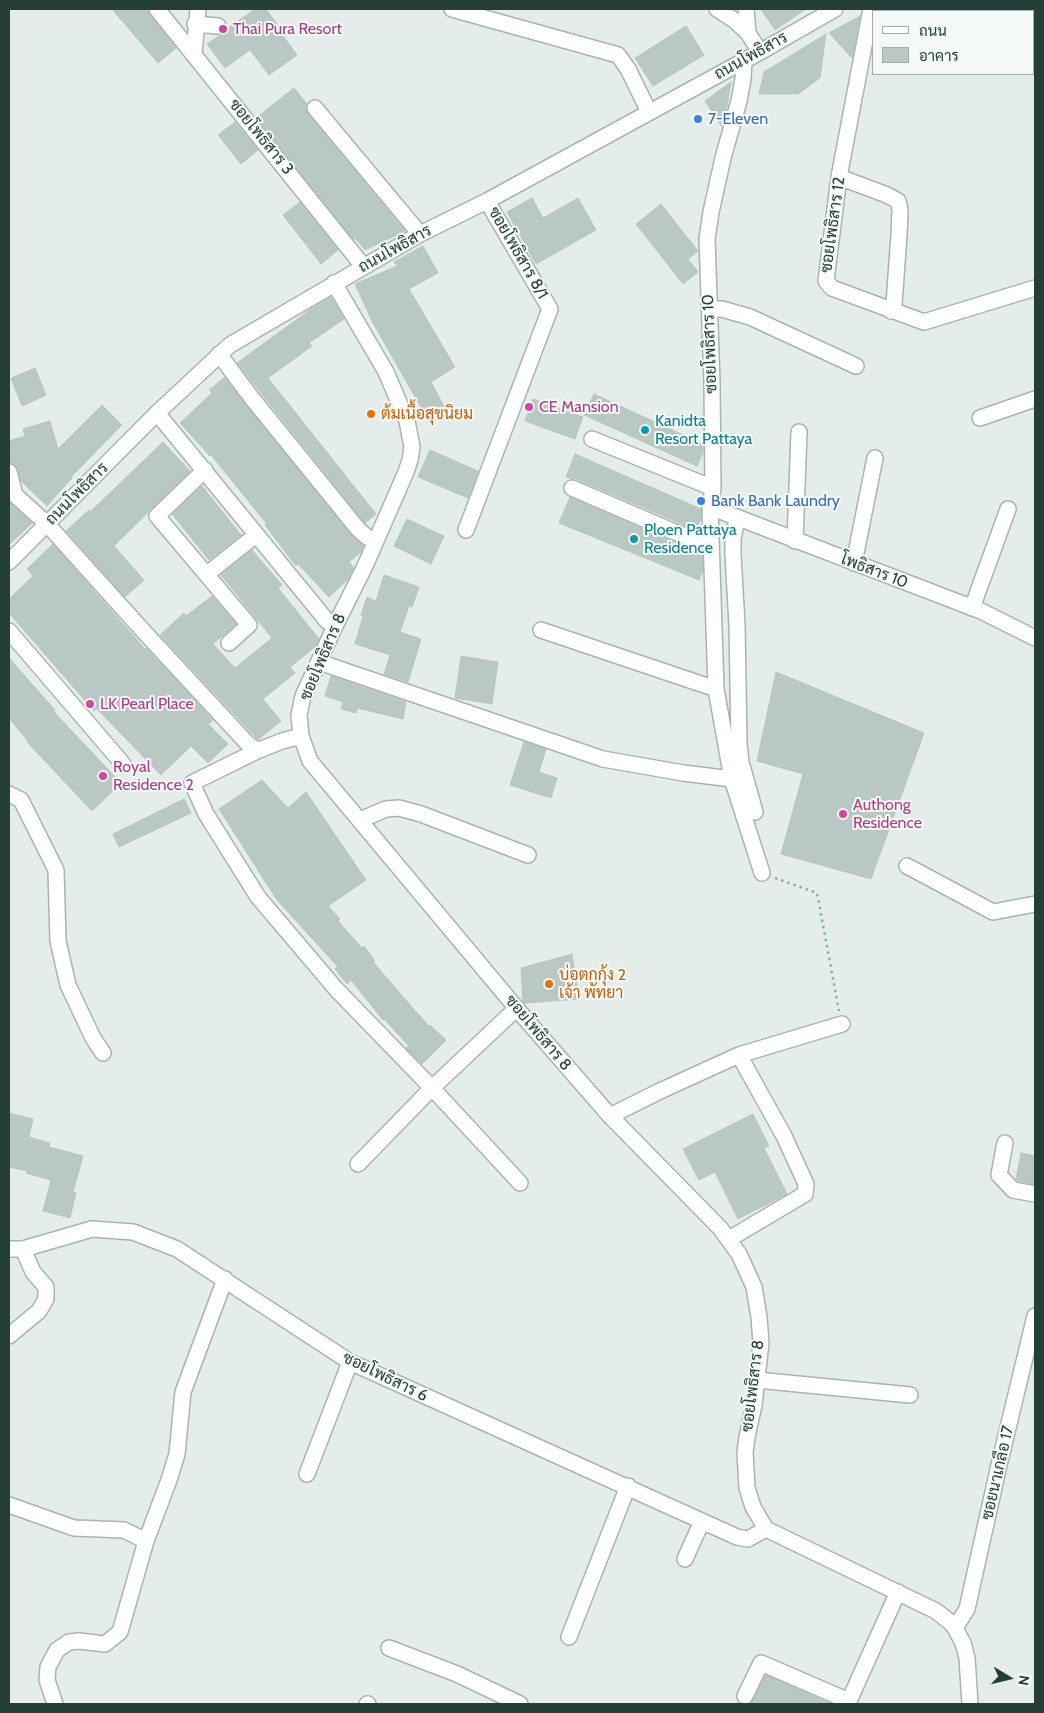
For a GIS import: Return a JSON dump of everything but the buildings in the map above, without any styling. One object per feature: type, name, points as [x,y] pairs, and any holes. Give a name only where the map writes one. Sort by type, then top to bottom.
[{"type":"street","name":"ซอยโพธิสาร 3","points":[[157,9],[363,266]]},
{"type":"street","points":[[194,53],[195,24],[198,9]]},
{"type":"street","points":[[452,9],[499,15],[618,54],[628,69],[649,112]]},
{"type":"street","points":[[718,9],[748,33],[760,52]]},
{"type":"street","points":[[746,9],[748,33]]},
{"type":"street","name":"ถนนโพธิสาร","points":[[9,562],[156,413],[230,345],[420,234],[487,201],[744,61],[835,9]]},
{"type":"street","name":"ซอยโพธิสาร 12","points":[[871,9],[839,177],[826,281],[832,288],[924,322],[1035,288]]},
{"type":"street","points":[[195,24],[218,26]]},
{"type":"street","name":"ซอยโพธิสาร 10","points":[[744,61],[744,80],[740,101],[723,158],[707,239],[713,488],[710,508],[716,689],[732,779],[762,873]]},
{"type":"street","points":[[315,108],[420,234]]},
{"type":"street","points":[[839,177],[898,201],[900,209],[900,235],[894,304],[891,311]]},
{"type":"street","name":"ซอยโพธิสาร 8/1","points":[[466,530],[550,309],[487,201]]},
{"type":"street","name":"ซอยโพธิสาร 8","points":[[334,283],[386,372],[407,421],[412,447],[406,472],[376,541],[303,696],[299,715],[301,736],[310,761],[517,1008],[610,1116],[720,1228],[739,1254],[747,1269],[755,1295],[760,1317],[761,1343],[754,1405],[747,1437],[745,1472],[747,1488],[753,1507],[766,1529]]},
{"type":"street","points":[[709,309],[722,309],[750,317],[856,366]]},
{"type":"street","points":[[219,354],[251,398],[358,529],[367,537],[376,541]]},
{"type":"street","points":[[980,418],[1035,399]]},
{"type":"street","points":[[156,413],[205,470],[327,622],[335,626]]},
{"type":"street","points":[[795,541],[799,432]]},
{"type":"street","points":[[592,440],[713,488]]},
{"type":"street","points":[[854,563],[875,458]]},
{"type":"street","points":[[205,470],[157,516],[208,574],[249,625],[229,643]]},
{"type":"street","points":[[9,472],[15,495],[47,524],[146,634],[248,744],[257,751]]},
{"type":"street","points":[[572,488],[672,532],[700,541],[711,542]]},
{"type":"street","name":"โพธิสาร 10","points":[[710,508],[972,608],[1035,638]]},
{"type":"street","points":[[972,608],[1008,509]]},
{"type":"street","points":[[737,519],[733,539],[733,555],[737,625],[739,744],[741,762],[755,812]]},
{"type":"street","points":[[208,574],[256,535]]},
{"type":"street","points":[[541,630],[716,689]]},
{"type":"street","points":[[9,631],[123,764]]},
{"type":"street","points":[[319,662],[603,759],[683,773],[732,779]]},
{"type":"street","points":[[301,736],[257,751],[192,783],[206,814],[258,897],[336,989],[432,1088],[520,1183]]},
{"type":"street","points":[[9,794],[21,800],[56,870],[58,941],[68,985],[92,1038],[103,1053]]},
{"type":"street","points":[[360,820],[386,809],[398,808],[421,814],[528,855]]},
{"type":"street","points":[[907,866],[993,912],[1035,904]]},
{"type":"street","points":[[358,1164],[432,1088],[517,1008]]},
{"type":"street","points":[[610,1116],[660,1090],[739,1054],[842,1024]]},
{"type":"street","points":[[728,1239],[805,1194],[806,1184],[784,1136],[739,1054]]},
{"type":"street","points":[[1005,1143],[999,1176],[1013,1190],[1035,1194]]},
{"type":"street","name":"ซอยโพธิสาร 6","points":[[16,1249],[92,1229],[133,1232],[177,1249],[350,1362],[738,1537],[748,1539],[766,1529]]},
{"type":"street","points":[[9,1336],[40,1311],[46,1299],[46,1287],[16,1249]]},
{"type":"street","points":[[55,1704],[47,1680],[48,1667],[57,1650],[69,1642],[79,1641],[106,1644],[120,1632],[146,1541],[177,1454],[183,1392],[225,1279]]},
{"type":"street","name":"ซอยนาเกลือ 17","points":[[955,1628],[967,1610],[1035,1316]]},
{"type":"street","points":[[307,1474],[350,1362]]},
{"type":"street","points":[[757,1380],[910,1395]]},
{"type":"street","points":[[569,1637],[628,1486]]},
{"type":"street","points":[[9,1505],[74,1528],[124,1530],[146,1541]]},
{"type":"street","points":[[685,1559],[698,1530],[704,1522]]},
{"type":"street","points":[[766,1529],[936,1611],[955,1628],[963,1643],[967,1658],[970,1704]]},
{"type":"street","points":[[745,1696],[761,1663],[850,1701],[898,1592]]},
{"type":"street","points":[[389,1648],[457,1674],[520,1704]]},
{"type":"path","points":[[762,873],[817,893],[842,1024]]},
{"type":"place","name":"Thai Pura Resort","points":[[223,29]]},
{"type":"place","name":"7-Eleven","points":[[698,119]]},
{"type":"place","name":"CE Mansion","points":[[529,407]]},
{"type":"place","name":"ต้มเนื้อสุขนิยม","points":[[371,414]]},
{"type":"place","name":"Kanidta Resort Pattaya","points":[[645,430]]},
{"type":"place","name":"Bank Bank Laundry","points":[[701,501]]},
{"type":"place","name":"Ploen Pattaya Residence","points":[[634,539]]},
{"type":"place","name":"LK Pearl Place","points":[[90,704]]},
{"type":"place","name":"Royal Residence 2","points":[[103,776]]},
{"type":"place","name":"Authong Residence","points":[[843,814]]},
{"type":"place","name":"บ่อตกกุ้ง 2 เจ้า พัทยา","points":[[549,984]]}]
